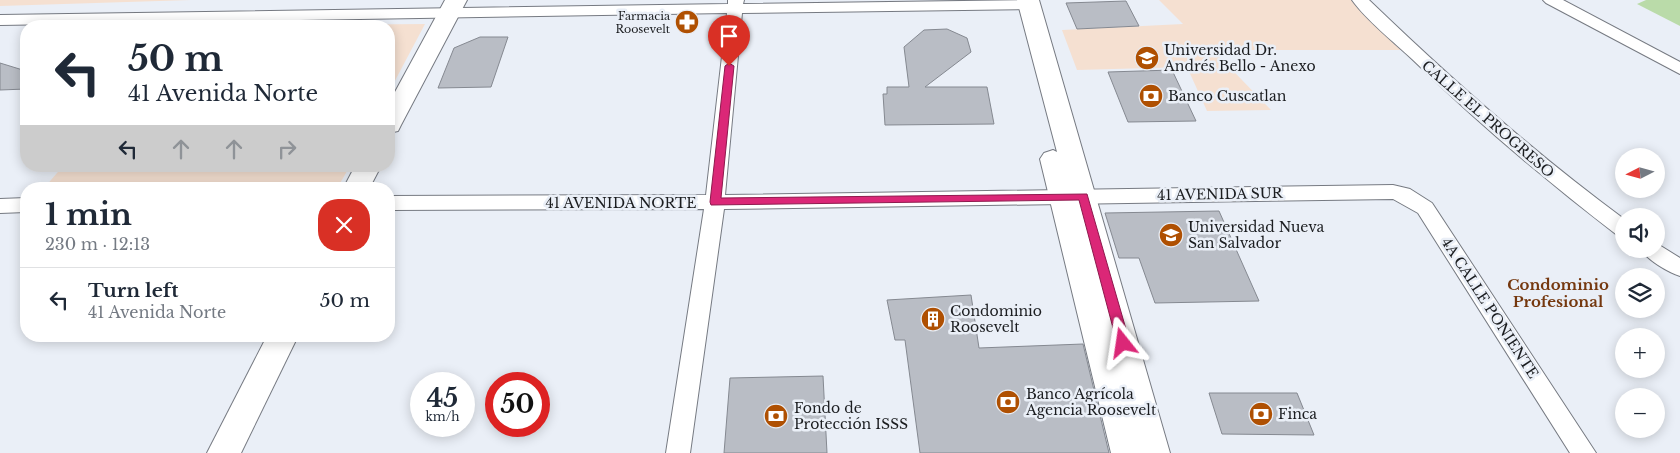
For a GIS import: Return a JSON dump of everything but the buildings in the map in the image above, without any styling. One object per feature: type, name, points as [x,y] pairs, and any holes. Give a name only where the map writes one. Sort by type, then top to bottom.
[{"type":"main road","points":[[1021,2],[1073,197],[1153,453]]},
{"type":"main road","points":[[395,114],[453,6]]},
{"type":"main road","points":[[1073,197],[1128,453]]},
{"type":"main road","points":[[224,453],[279,342]]},
{"type":"street","name":"CALLE EL PROGRESO","points":[[1360,0],[1420,60],[1471,106],[1556,178],[1615,223]]},
{"type":"street","points":[[1551,0],[1680,69]]},
{"type":"street","points":[[0,20],[453,6],[1021,2]]},
{"type":"street","points":[[678,453],[715,202],[736,4]]},
{"type":"street","name":"41 AVENIDA SUR","points":[[1073,197],[1376,191]]},
{"type":"street","name":"4A CALLE PONIENTE","points":[[1376,191],[1402,194],[1425,208],[1584,453]]},
{"type":"street","name":"41 AVENIDA NORTE","points":[[395,204],[1073,197]]},
{"type":"street","points":[[0,206],[20,206]]},
{"type":"street","points":[[1665,258],[1680,268]]},
{"type":"shaded area","points":[[0,0],[191,0],[0,6]]},
{"type":"shaded area","name":"Universidad Dr. Andrés Bello - Anexo","points":[[1159,0],[1353,0],[1404,50],[1213,50],[1271,110],[1207,111],[1187,67],[1077,70],[1062,30],[1183,24]]},
{"type":"shaded area","points":[[395,24],[425,24],[395,81]]},
{"type":"shaded area","points":[[58,172],[347,172],[341,182],[49,182]]},
{"type":"green space","points":[[1646,0],[1680,0],[1680,26],[1637,4]]},
{"type":"place","name":"Farmacia Roosevelt","points":[[687,22]]},
{"type":"place","name":"Universidad Dr. Andrés Bello - Anexo","points":[[1147,58]]},
{"type":"place","name":"Banco Cuscatlan","points":[[1151,96]]},
{"type":"place","name":"Universidad Nueva San Salvador","points":[[1171,235]]},
{"type":"place","name":"Condominio Roosevelt","points":[[933,319]]},
{"type":"place","name":"Banco Agrícola Agencia Roosevelt","points":[[1008,402]]},
{"type":"place","name":"Finca","points":[[1261,414]]},
{"type":"place","name":"Fondo de Protección ISSS","points":[[776,416]]},
{"type":"district","name":"Condominio Profesional","points":[[1558,294]]},
{"type":"route","points":[[729,66],[715,202],[1083,196],[1123,343]]}]
